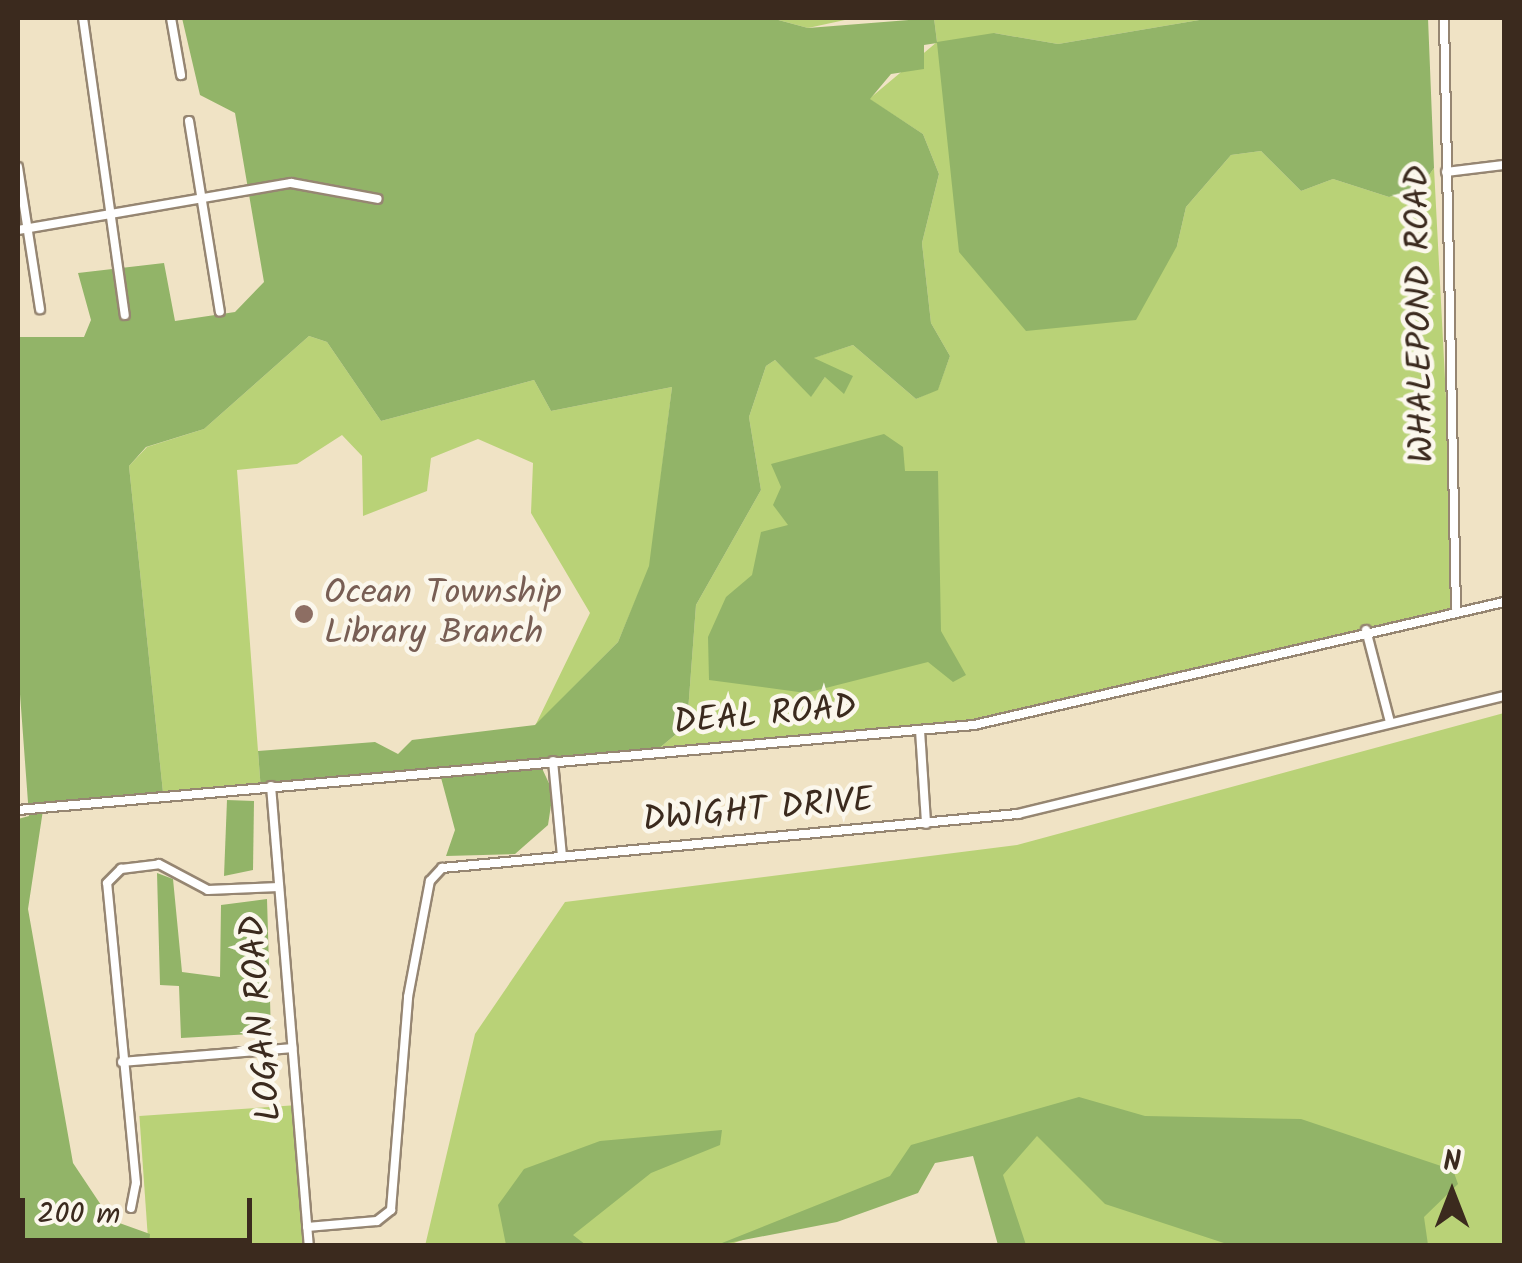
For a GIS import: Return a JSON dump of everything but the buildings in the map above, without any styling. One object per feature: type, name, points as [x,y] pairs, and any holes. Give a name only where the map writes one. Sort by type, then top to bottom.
[{"type":"street","points":[[83,18],[115,214],[125,315]]},
{"type":"street","points":[[171,18],[181,76]]},
{"type":"street","name":"WHALEPOND ROAD","points":[[1444,18],[1456,608]]},
{"type":"street","points":[[190,121],[220,312]]},
{"type":"street","points":[[1446,172],[1504,165]]},
{"type":"street","points":[[18,167],[40,310]]},
{"type":"street","points":[[18,230],[291,183],[378,199]]},
{"type":"street","name":"DEAL ROAD","points":[[18,810],[920,730],[1017,717],[1456,608],[1504,602]]},
{"type":"street","points":[[1366,630],[1390,722]]},
{"type":"street","name":"DWIGHT DRIVE","points":[[307,1226],[377,1221],[391,1210],[408,996],[432,876],[449,866],[926,824],[1038,810],[1504,696]]},
{"type":"street","points":[[920,730],[926,824]]},
{"type":"street","points":[[552,761],[562,856]]},
{"type":"street","name":"LOGAN ROAD","points":[[272,786],[309,1246]]},
{"type":"street","points":[[131,1208],[122,1062],[103,900],[110,877],[159,864],[208,890],[280,886]]},
{"type":"street","points":[[122,1062],[292,1048]]},
{"type":"green space","points":[[182,18],[771,18],[808,28],[934,18],[937,42],[994,33],[1058,44],[1211,18],[1428,18],[1434,168],[1420,188],[1389,197],[1333,179],[1301,191],[1261,151],[1231,155],[1186,207],[1177,246],[1136,320],[1026,331],[959,252],[937,43],[924,45],[924,69],[891,74],[870,99],[923,134],[939,174],[922,243],[931,323],[950,356],[938,390],[916,399],[853,345],[814,358],[853,376],[844,394],[825,377],[811,397],[775,360],[766,366],[749,417],[761,490],[696,605],[687,725],[657,750],[540,764],[553,792],[548,825],[515,854],[446,856],[455,830],[440,774],[261,791],[258,751],[375,742],[398,754],[412,740],[535,725],[618,642],[649,566],[672,387],[551,411],[534,380],[381,421],[327,342],[309,336],[204,429],[146,447],[129,466],[164,802],[43,810],[28,909],[73,1163],[111,1220],[150,1234],[149,1245],[18,1245],[18,819],[29,816],[18,667],[18,337],[84,337],[91,320],[78,273],[164,263],[175,321],[235,312],[264,282],[235,113],[200,95]]},
{"type":"green space","points":[[771,18],[854,18],[808,28]]},
{"type":"green space","points":[[934,18],[1211,18],[1058,44],[994,33],[1177,246],[1186,207],[1231,155],[1261,151],[1301,191],[1333,179],[1389,197],[1420,188],[1434,168],[1457,609],[1003,721],[657,750],[687,725],[696,605],[761,490],[749,417],[766,366],[775,360],[811,396],[825,377],[813,358],[853,345],[916,399],[938,389],[950,356],[931,323],[922,243],[939,174],[923,134],[869,99],[937,42]]},
{"type":"green space","points":[[309,336],[327,342],[381,421],[534,380],[551,411],[672,387],[650,566],[618,642],[535,726],[590,613],[531,513],[533,463],[478,439],[431,458],[427,491],[363,516],[362,456],[342,435],[297,464],[237,470],[261,791],[164,802],[129,466],[147,447],[204,429]]},
{"type":"green space","points":[[884,434],[903,447],[905,471],[938,471],[941,631],[966,675],[953,682],[928,662],[806,693],[709,680],[708,637],[726,597],[752,575],[761,532],[788,525],[773,505],[781,487],[771,464]]},
{"type":"green space","points":[[1504,713],[1504,1245],[1021,1245],[971,1136],[900,1186],[728,1245],[425,1246],[475,1034],[565,902],[1017,845]]},
{"type":"green space","points":[[227,800],[254,801],[253,870],[224,876]]},
{"type":"green space","points":[[157,873],[173,879],[182,972],[220,977],[221,905],[267,899],[271,1033],[181,1038],[179,986],[160,985]]},
{"type":"green space","points":[[1079,1097],[1145,1116],[1301,1119],[1453,1170],[1458,1184],[1424,1217],[1428,1245],[1230,1245],[1105,1204],[1037,1136],[1003,1175],[1026,1245],[998,1245],[973,1156],[935,1163],[918,1193],[837,1222],[717,1245],[890,1176],[911,1145]]},
{"type":"green space","points":[[298,1105],[308,1245],[148,1246],[139,1116]]},
{"type":"green space","points":[[722,1130],[720,1145],[651,1173],[573,1235],[586,1245],[506,1245],[498,1205],[524,1169],[600,1141]]},
{"type":"place","name":"Ocean Township Library Branch","points":[[304,614]]}]
